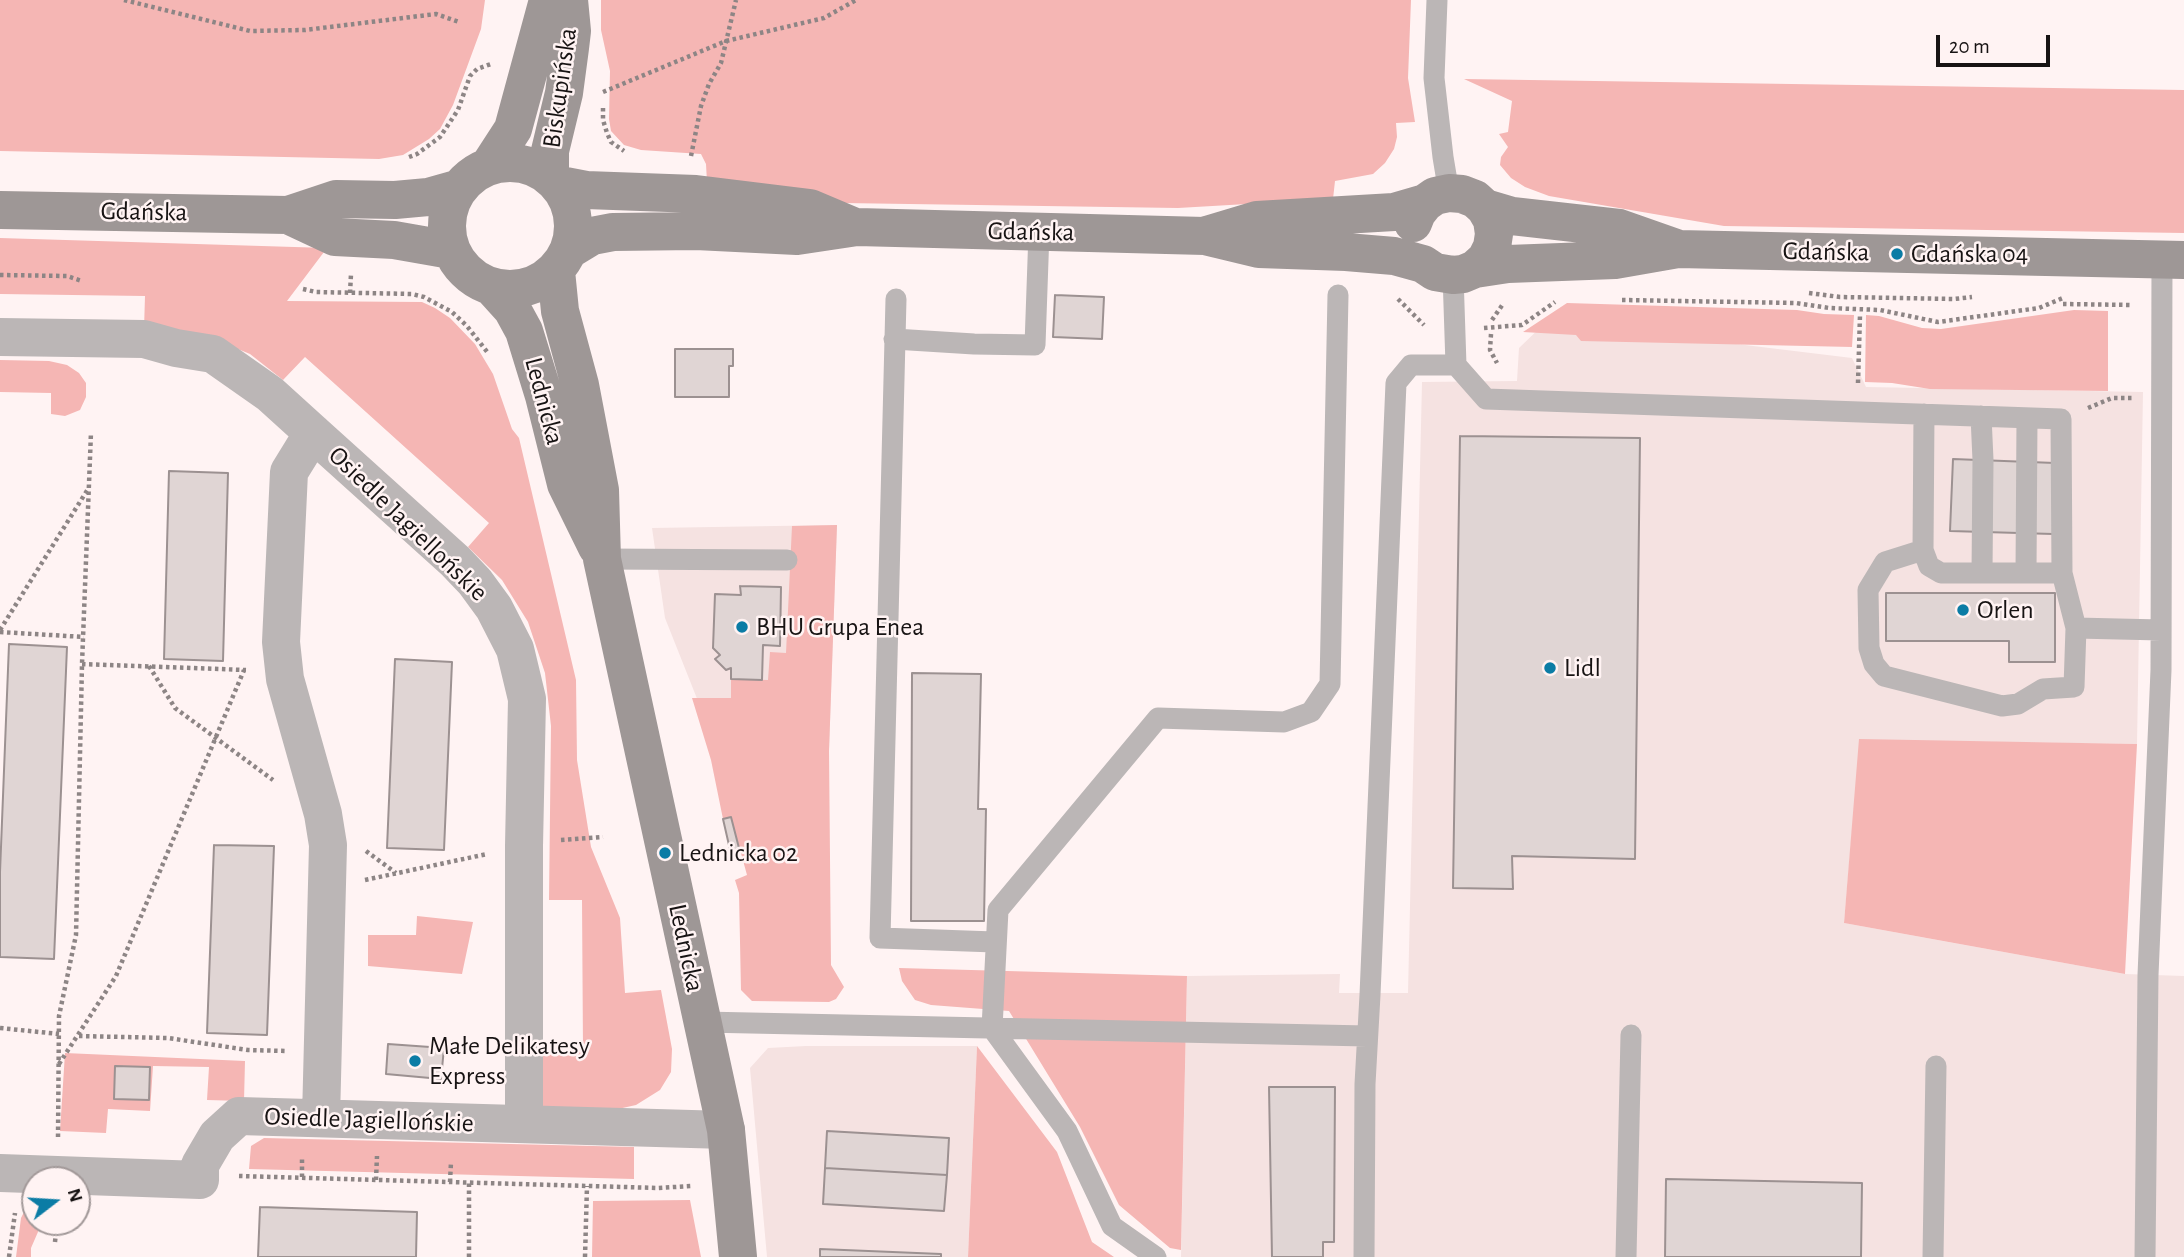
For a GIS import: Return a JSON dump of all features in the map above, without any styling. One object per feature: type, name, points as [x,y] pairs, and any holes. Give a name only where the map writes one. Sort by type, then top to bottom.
[{"type":"street","name":"Biskupińska","points":[[475,177],[513,129],[548,0]]},
{"type":"street","name":"Biskupińska","points":[[555,181],[550,151],[582,86],[569,0]]},
{"type":"street","points":[[505,163],[536,168],[555,181],[569,202],[574,220],[573,239],[563,261],[542,282],[527,288],[493,288],[468,274],[451,250],[447,218],[452,202],[475,177],[505,163]]},
{"type":"street","name":"Gdańska","points":[[555,181],[586,190],[691,172],[810,208],[857,228]]},
{"type":"street","name":"Gdańska","points":[[0,209],[288,215],[336,199],[395,200],[428,197],[475,177]]},
{"type":"street","name":"Gdańska","points":[[1205,236],[1257,220],[1394,212],[1437,198],[1462,194],[1475,199],[1485,208],[1512,216],[1619,228],[1678,249]]},
{"type":"street","points":[[1437,198],[1417,213],[1411,240],[1415,253],[1451,269],[1486,259],[1494,234],[1492,220],[1485,208]]},
{"type":"street","name":"Gdańska","points":[[288,215],[335,237],[394,240],[451,250]]},
{"type":"street","name":"Gdańska","points":[[563,261],[592,236],[613,233],[687,231],[797,236],[857,228],[1205,236],[1259,249],[1394,256],[1451,269],[1615,260],[1678,249],[2173,259]]},
{"type":"street","name":"Lednicka","points":[[563,261],[559,311],[580,384],[600,490],[602,559],[726,1130],[738,1257]]},
{"type":"street","name":"Lednicka","points":[[493,288],[512,309],[524,331],[566,484],[602,559]]},
{"type":"street","name":"Osiedle Jagiellońskie","points":[[0,337],[144,339],[213,354],[271,394],[455,561],[494,608],[515,649],[527,699],[524,1124]]},
{"type":"street","points":[[313,433],[289,472],[281,642],[285,679],[324,819],[328,845],[321,1118]]},
{"type":"street","name":"Osiedle Jagiellońskie","points":[[200,1174],[200,1165],[217,1136],[239,1116],[726,1130]]},
{"type":"street","points":[[0,1173],[21,1174]]},
{"type":"street","points":[[91,1176],[200,1180],[200,1174]]},
{"type":"lane","points":[[1437,0],[1434,78],[1443,157],[1437,198]]},
{"type":"lane","points":[[894,339],[1035,345],[1039,233]]},
{"type":"lane","points":[[2145,1257],[2148,975],[2173,259]]},
{"type":"lane","points":[[1451,269],[1456,365],[1486,399],[2061,419],[2062,573],[2076,628],[2074,687],[2043,689],[2018,704],[2002,706],[1884,676],[1874,664],[1869,648],[1868,590],[1885,562],[1923,550]]},
{"type":"lane","points":[[1156,1257],[1112,1226],[1067,1131],[992,1028],[998,910],[1158,718],[1284,722],[1311,712],[1330,684],[1338,295]]},
{"type":"lane","points":[[896,299],[880,938],[995,942]]},
{"type":"lane","points":[[1364,1257],[1364,1084],[1396,383],[1410,365],[1456,365]]},
{"type":"lane","points":[[1924,414],[1923,550],[1929,566],[1941,573],[2062,573]]},
{"type":"lane","points":[[1981,416],[1982,573]]},
{"type":"lane","points":[[2026,573],[2027,418]]},
{"type":"lane","points":[[602,559],[788,560]]},
{"type":"lane","points":[[2076,628],[2161,629]]},
{"type":"lane","points":[[703,1022],[1367,1036]]},
{"type":"lane","points":[[1626,1257],[1631,1035]]},
{"type":"lane","points":[[1933,1257],[1936,1066]]},
{"type":"path","points":[[124,0],[250,31],[305,30],[436,14],[458,22]]},
{"type":"path","points":[[691,172],[701,106],[721,63],[736,0]]},
{"type":"path","points":[[582,86],[604,91],[726,41],[824,18],[856,0]]},
{"type":"path","points":[[405,159],[417,154],[440,137],[457,110],[470,76],[477,69],[497,63],[529,69]]},
{"type":"path","points":[[582,86],[604,85],[603,120],[607,133],[611,142],[629,153]]},
{"type":"path","points":[[678,157],[691,172]]},
{"type":"path","points":[[0,275],[67,276],[82,281]]},
{"type":"path","points":[[303,289],[316,292],[412,294],[424,297],[452,312],[467,326],[494,362]]},
{"type":"path","points":[[1612,300],[1796,303],[1829,308],[1880,310],[1938,322],[2039,308],[2068,296]]},
{"type":"path","points":[[1481,328],[1522,325],[1560,298]]},
{"type":"path","points":[[2063,303],[2133,305]]},
{"type":"path","points":[[1859,351],[1860,315]]},
{"type":"path","points":[[1491,334],[1490,351],[1496,362],[1506,369]]},
{"type":"path","points":[[2112,398],[2138,398]]},
{"type":"path","points":[[57,1166],[59,1016],[76,935],[91,432]]},
{"type":"path","points":[[84,636],[0,631],[88,488]]},
{"type":"path","points":[[82,664],[254,670]]},
{"type":"path","points":[[149,666],[175,708],[396,873]]},
{"type":"path","points":[[59,1065],[117,975],[244,670]]},
{"type":"path","points":[[327,889],[550,841],[603,837]]},
{"type":"path","points":[[0,1028],[59,1034]]},
{"type":"path","points":[[78,1035],[167,1038],[248,1050],[293,1051]]},
{"type":"path","points":[[200,1174],[658,1188],[691,1186]]},
{"type":"path","points":[[469,1182],[469,1257]]},
{"type":"path","points":[[585,1257],[587,1186]]},
{"type":"path","points":[[55,1242],[56,1236]]},
{"type":"shaded area","points":[[0,0],[485,0],[481,29],[453,105],[440,129],[403,155],[379,159],[0,151]]},
{"type":"shaded area","points":[[601,0],[1411,0],[1408,78],[1415,122],[1396,123],[1394,149],[1385,163],[1373,174],[1335,181],[1333,199],[1178,208],[842,203],[707,182],[706,164],[701,154],[641,150],[624,145],[611,131],[609,119],[610,71],[601,30]]},
{"type":"shaded area","points":[[1464,79],[2184,90],[2184,233],[1724,226],[1549,196],[1525,187],[1511,178],[1500,165],[1501,157],[1508,147],[1499,134],[1508,132],[1512,101]]},
{"type":"shaded area","points":[[0,238],[327,248],[287,301],[422,302],[450,318],[475,344],[493,374],[512,429],[519,438],[576,680],[577,760],[591,847],[620,918],[625,993],[661,990],[672,1049],[671,1072],[660,1090],[636,1105],[618,1109],[539,1109],[538,1052],[583,1051],[582,900],[549,900],[551,726],[545,673],[528,622],[502,580],[468,547],[489,523],[305,357],[283,380],[250,354],[221,342],[144,329],[145,296],[0,294]]},
{"type":"shaded area","points":[[1567,303],[1797,310],[1854,315],[1852,347],[1581,341],[1576,335],[1523,332]]},
{"type":"shaded area","points":[[2074,310],[2108,311],[2108,391],[1930,389],[1865,382],[1866,315],[1922,328],[1941,329]]},
{"type":"shaded area","points":[[1547,321],[1852,358],[1866,387],[2143,392],[2137,744],[1860,740],[1844,923],[2125,974],[2184,976],[2184,1257],[1181,1257],[1187,976],[1340,974],[1339,993],[1408,993],[1422,382],[1517,381],[1519,348]]},
{"type":"shaded area","points":[[0,360],[49,361],[67,365],[79,373],[86,383],[86,397],[80,410],[65,416],[51,414],[51,393],[0,392]]},
{"type":"shaded area","points":[[837,525],[829,751],[719,754],[665,618],[652,528]]},
{"type":"shaded area","points":[[837,525],[829,751],[831,965],[844,987],[836,999],[829,1002],[752,1001],[741,990],[739,893],[735,880],[747,875],[731,817],[723,819],[711,760],[692,698],[731,698],[731,679],[768,680],[770,652],[786,653],[792,526]]},
{"type":"shaded area","points":[[1859,739],[2137,744],[2125,974],[1844,923]]},
{"type":"shaded area","points":[[417,916],[473,922],[462,974],[368,966],[368,935],[416,935]]},
{"type":"shaded area","points":[[899,968],[1187,976],[1181,1250],[1170,1248],[1119,1205],[1080,1127],[1009,1011],[931,1005],[915,1000],[902,981]]},
{"type":"shaded area","points":[[977,1046],[968,1257],[767,1257],[750,1068],[768,1048]]},
{"type":"shaded area","points":[[977,1046],[1057,1152],[1092,1242],[1114,1257],[968,1257]]},
{"type":"shaded area","points":[[65,1053],[245,1061],[244,1101],[207,1100],[209,1067],[153,1066],[150,1111],[108,1109],[106,1133],[60,1131]]},
{"type":"shaded area","points":[[264,1138],[634,1147],[634,1179],[249,1169],[251,1146]]},
{"type":"shaded area","points":[[690,1200],[701,1257],[592,1257],[593,1201]]},
{"type":"shaded area","points":[[21,1218],[21,1236],[36,1236],[31,1248],[31,1257],[16,1257]]},
{"type":"building","points":[[1055,295],[1104,297],[1102,339],[1053,337]]},
{"type":"building","points":[[675,349],[733,349],[733,366],[729,366],[729,397],[675,397]]},
{"type":"building","points":[[1460,436],[1640,438],[1635,859],[1512,856],[1513,889],[1453,888]]},
{"type":"building","points":[[1953,459],[2055,463],[2053,534],[1950,531]]},
{"type":"building","points":[[169,471],[228,473],[223,661],[164,659]]},
{"type":"building","points":[[740,586],[781,587],[780,646],[763,645],[762,680],[731,679],[731,668],[726,670],[715,659],[720,655],[713,648],[715,594],[741,595]]},
{"type":"building","points":[[1886,593],[2055,593],[2055,662],[2009,662],[2009,641],[1886,641]]},
{"type":"building","points":[[9,644],[67,647],[54,959],[0,957],[0,872]]},
{"type":"building","points":[[395,659],[452,662],[444,850],[387,848]]},
{"type":"building","points":[[912,673],[981,674],[978,809],[986,809],[984,921],[911,921]]},
{"type":"building","points":[[731,817],[740,852],[731,854],[723,819]]},
{"type":"building","points":[[214,845],[274,846],[267,1035],[207,1033]]},
{"type":"building","name":"Małe Delikatesy Express","points":[[388,1044],[444,1048],[441,1079],[386,1074]]},
{"type":"building","points":[[115,1066],[150,1067],[149,1100],[114,1099]]},
{"type":"building","points":[[1269,1087],[1335,1087],[1334,1242],[1323,1242],[1323,1257],[1272,1257]]},
{"type":"building","points":[[827,1131],[949,1138],[947,1175],[825,1168]]},
{"type":"building","points":[[825,1168],[947,1175],[944,1211],[823,1204]]},
{"type":"building","points":[[1666,1179],[1862,1183],[1861,1257],[1665,1257]]},
{"type":"building","points":[[260,1207],[417,1212],[416,1257],[258,1257]]},
{"type":"building","points":[[820,1249],[941,1254],[941,1257],[820,1257]]},
{"type":"place","name":"Gdańska 04","points":[[1897,254]]},
{"type":"place","name":"Orlen","points":[[1963,610]]},
{"type":"place","name":"BHU Grupa Enea","points":[[742,627]]},
{"type":"place","name":"Lidl","points":[[1550,668]]},
{"type":"place","name":"Lednicka 02","points":[[665,853]]},
{"type":"place","name":"Małe Delikatesy Express","points":[[415,1061]]}]
